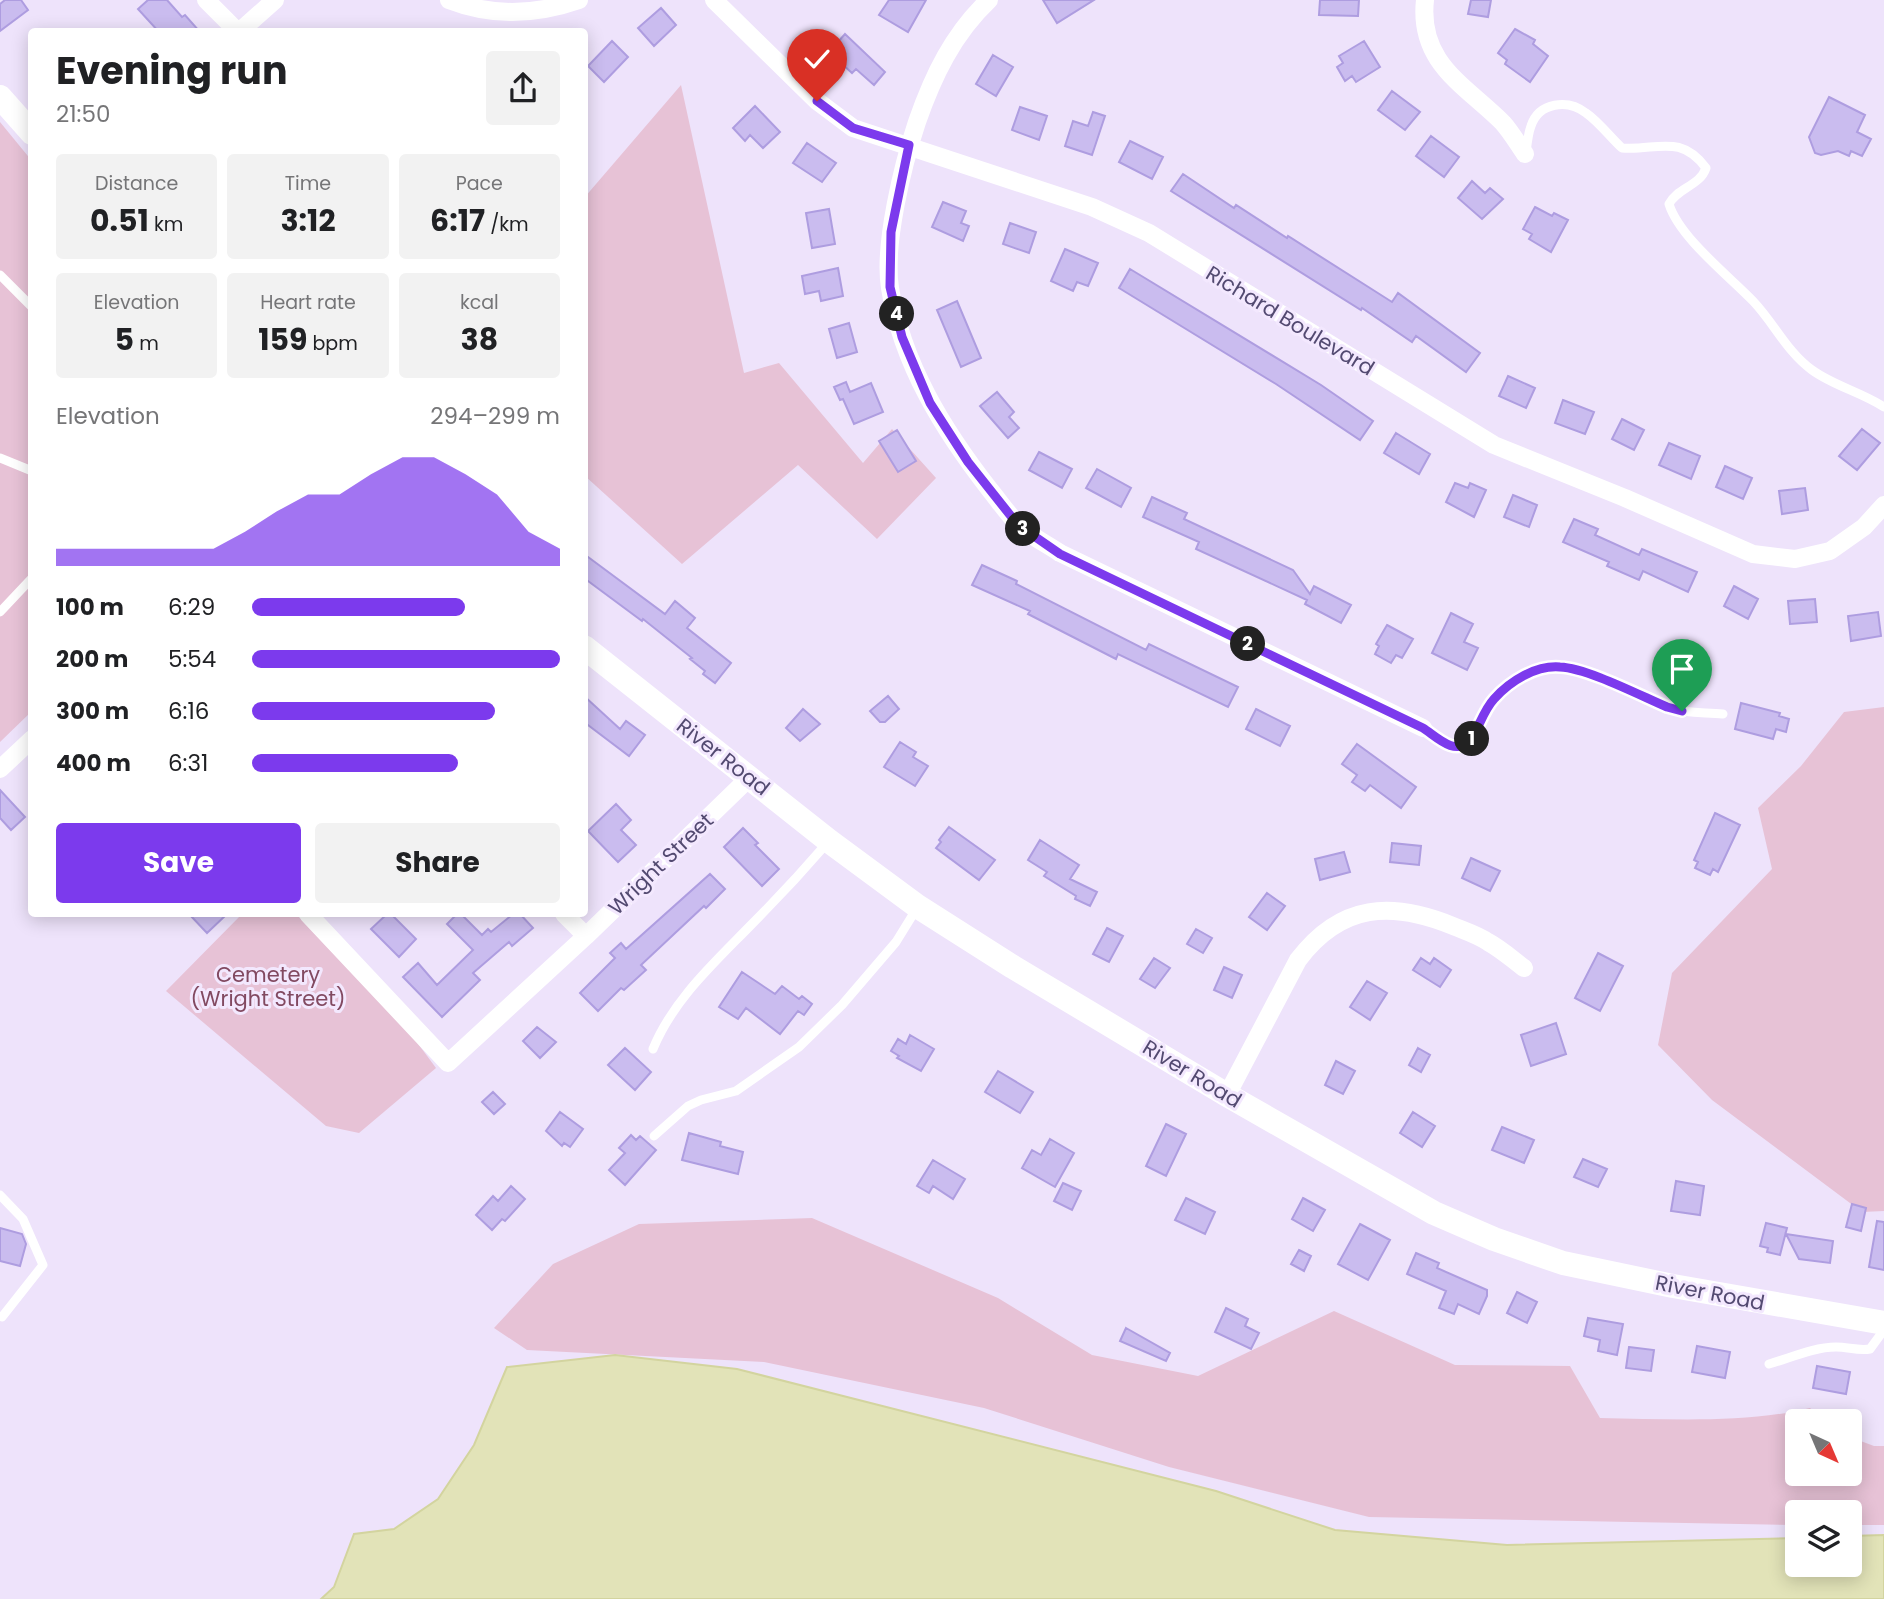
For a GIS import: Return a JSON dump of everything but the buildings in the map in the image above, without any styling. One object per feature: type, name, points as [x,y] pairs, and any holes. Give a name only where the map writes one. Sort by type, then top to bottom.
[{"type":"main road","points":[[0,97],[28,128]]},
{"type":"main road","name":"River Road","points":[[588,651],[829,841],[917,906],[1013,967],[1227,1095],[1434,1213],[1494,1239],[1563,1263],[1673,1286],[1884,1323]]},
{"type":"street","points":[[206,0],[235,28]]},
{"type":"street","points":[[244,28],[275,0]]},
{"type":"street","points":[[449,0],[480,9],[504,12],[537,11],[579,0]]},
{"type":"street","name":"Richard Boulevard","points":[[714,0],[817,101],[853,128],[1092,207],[1149,233],[1494,444],[1753,554],[1795,559],[1830,551],[1864,527],[1884,505]]},
{"type":"street","points":[[989,0],[972,16],[948,49],[927,93],[909,145],[891,232],[890,287],[902,337],[930,403],[968,462],[1018,525],[1060,554],[1423,728]]},
{"type":"street","points":[[1424,0],[1423,14],[1433,53],[1461,88],[1504,124],[1525,154]]},
{"type":"street","points":[[0,769],[28,743]]},
{"type":"street","name":"Wright Street","points":[[311,917],[448,1063],[586,936],[749,778]]},
{"type":"street","points":[[1227,1095],[1298,960],[1310,944],[1349,918],[1379,909],[1406,911],[1431,917],[1487,940],[1524,968]]},
{"type":"street","points":[[567,917],[586,936]]},
{"type":"lane","points":[[1525,154],[1531,124],[1539,112],[1556,103],[1575,106],[1588,114],[1622,149],[1672,145],[1698,158],[1706,168],[1703,176],[1674,195],[1669,205],[1672,214],[1697,245],[1754,302],[1792,352],[1827,379],[1884,407]]},
{"type":"lane","points":[[0,275],[28,303]]},
{"type":"lane","points":[[0,458],[28,469]]},
{"type":"lane","points":[[0,612],[28,582]]},
{"type":"lane","points":[[1423,728],[1454,747],[1465,746],[1475,735],[1492,700],[1502,691],[1527,674],[1558,666],[1579,671],[1674,709],[1723,714]]},
{"type":"lane","points":[[653,1048],[661,1030],[682,998],[788,888],[829,841]]},
{"type":"lane","points":[[654,1136],[688,1106],[736,1091],[799,1047],[842,1005],[896,942],[917,906]]},
{"type":"lane","points":[[0,1195],[23,1219],[43,1265],[2,1317]]},
{"type":"lane","points":[[1769,1364],[1836,1347],[1859,1351],[1870,1349],[1884,1330]]},
{"type":"green space","points":[[681,85],[744,373],[779,363],[863,463],[892,429],[936,478],[877,539],[798,465],[682,564],[588,479],[588,193]]},
{"type":"green space","points":[[0,122],[28,156],[28,715],[0,742]]},
{"type":"green space","points":[[1884,707],[1884,1211],[1862,1212],[1712,1100],[1658,1045],[1672,973],[1772,869],[1758,808],[1801,766],[1844,712]]},
{"type":"green space","name":"Cemetery (Wright Street)","points":[[239,917],[299,917],[416,1041],[436,1068],[359,1133],[326,1126],[166,991]]},
{"type":"green space","points":[[812,1218],[998,1298],[1092,1355],[1198,1376],[1334,1311],[1455,1365],[1570,1366],[1600,1418],[1733,1418],[1785,1413],[1785,1486],[1862,1486],[1862,1442],[1884,1446],[1884,1525],[1862,1525],[1862,1500],[1785,1500],[1785,1525],[1369,1517],[1169,1467],[984,1408],[764,1362],[527,1350],[494,1328],[553,1264],[639,1224]]},
{"type":"shaded area","points":[[615,1355],[737,1369],[1216,1491],[1335,1530],[1507,1545],[1785,1538],[1785,1577],[1862,1577],[1862,1536],[1884,1535],[1884,1599],[321,1599],[334,1587],[354,1534],[394,1529],[438,1499],[474,1445],[507,1367]]},
{"type":"route","points":[[817,101],[853,128],[909,145],[891,232],[890,287],[902,337],[930,403],[968,462],[1018,525],[1060,554],[1423,728],[1454,747],[1460,748],[1470,741],[1492,700],[1502,691],[1527,674],[1558,666],[1579,671],[1682,711]]}]
